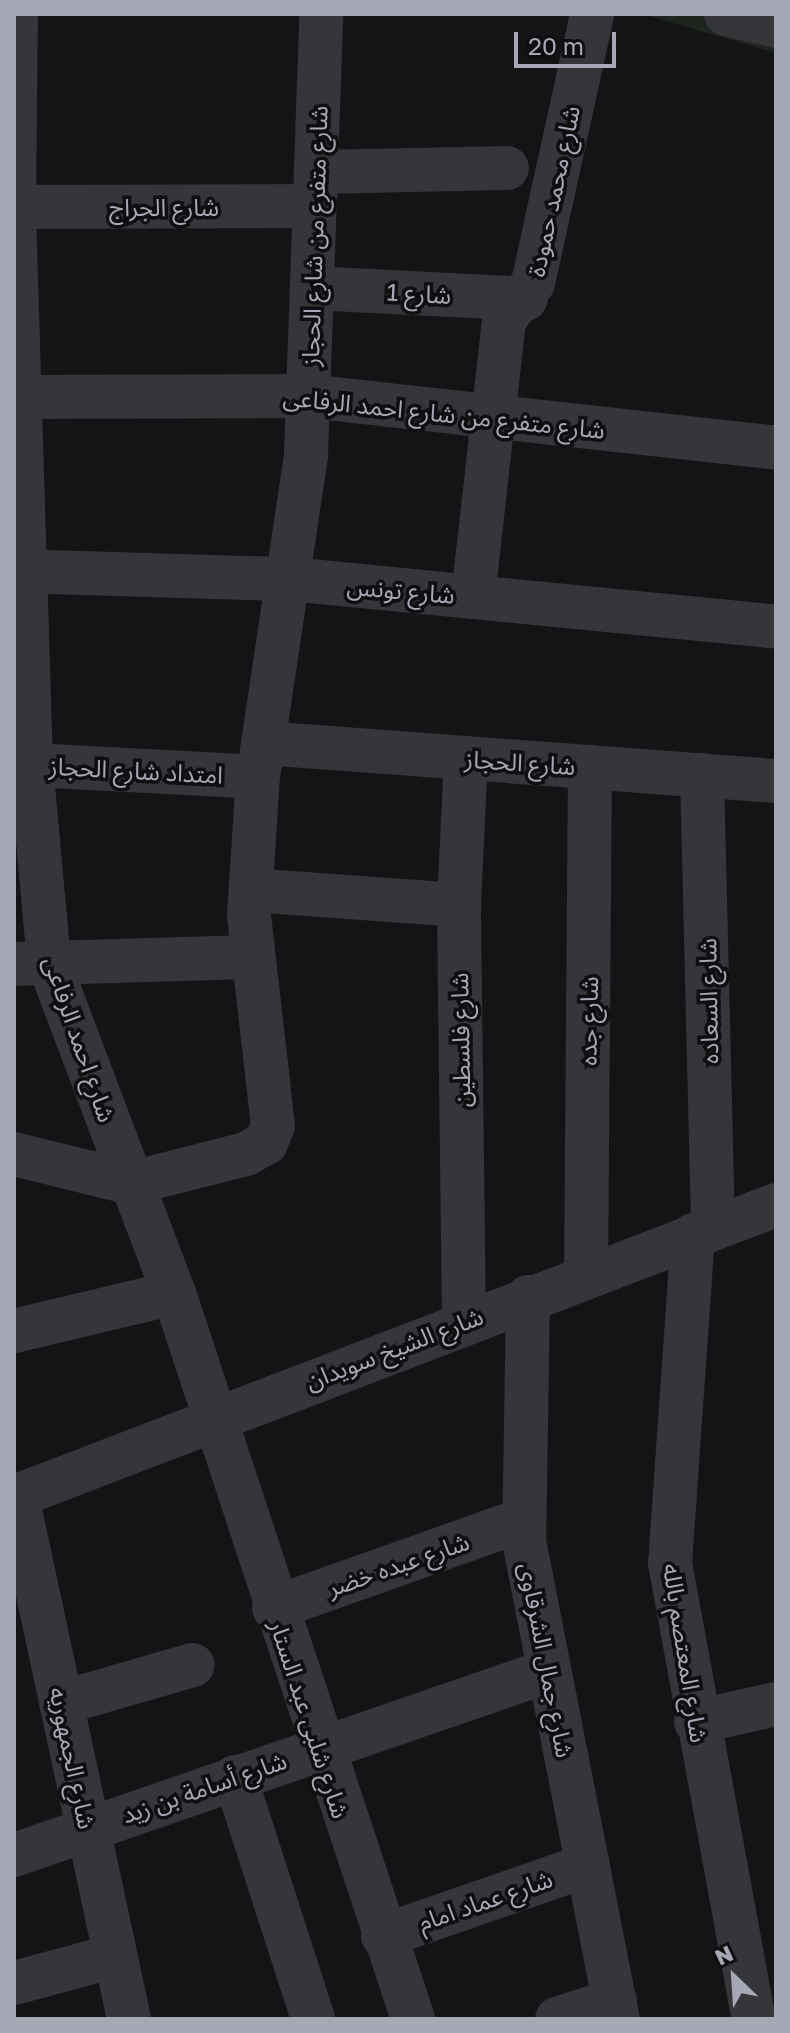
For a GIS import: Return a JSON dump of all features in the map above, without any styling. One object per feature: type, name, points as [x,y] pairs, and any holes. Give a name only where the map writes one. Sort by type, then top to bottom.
[{"type":"street","points":[[14,205],[16,14]]},
{"type":"street","name":"شارع متفرع من شارع الحجاز","points":[[132,1183],[266,1143],[273,1094],[250,957],[251,890],[261,760],[290,579],[308,396],[321,14]]},
{"type":"street","name":"شارع محمد حمودة","points":[[473,597],[504,320],[526,299],[592,14]]},
{"type":"street","points":[[726,14],[776,26]]},
{"type":"street","name":"شارع الجراج","points":[[14,205],[316,189],[507,168]]},
{"type":"street","name":"شارع احمد الرفاعى","points":[[14,214],[22,764],[31,963],[132,1183],[174,1293],[212,1417]]},
{"type":"street","name":"شارع 1","points":[[312,288],[526,299]]},
{"type":"street","name":"شارع متفرع من شارع احمد الرفاعى","points":[[16,397],[308,396],[776,448]]},
{"type":"street","name":"شارع تونس","points":[[19,571],[290,579],[776,627]]},
{"type":"street","name":"شارع الحجاز","points":[[261,760],[466,758],[776,781]]},
{"type":"street","name":"شارع فلسطين","points":[[464,1322],[459,905],[466,758]]},
{"type":"street","name":"امتداد شارع الحجاز","points":[[22,764],[261,760]]},
{"type":"street","name":"شارع جده","points":[[586,1275],[590,767]]},
{"type":"street","name":"شارع السعاده","points":[[702,775],[703,1230]]},
{"type":"street","points":[[251,890],[459,905]]},
{"type":"street","points":[[31,963],[250,957]]},
{"type":"street","points":[[14,1154],[132,1183]]},
{"type":"street","name":"شارع الشيخ سويدان","points":[[16,1497],[212,1417],[776,1205]]},
{"type":"street","name":"شارع المعتصم بالله","points":[[703,1230],[670,1563],[696,1722],[754,2019]]},
{"type":"street","points":[[14,1331],[174,1293]]},
{"type":"street","name":"شارع جمال الشرقاوى","points":[[528,1297],[522,1520],[548,1671],[616,2009]]},
{"type":"street","name":"شارع شلبى عبد الستار","points":[[212,1417],[318,1749],[413,2019]]},
{"type":"street","name":"شارع الجمهوريه","points":[[16,1497],[129,2019]]},
{"type":"street","name":"شارع عبده خضر","points":[[274,1608],[522,1520]]},
{"type":"street","points":[[61,1703],[193,1665]]},
{"type":"street","name":"شارع أسامة بن زيد","points":[[14,1855],[87,1827],[548,1671]]},
{"type":"street","points":[[696,1722],[776,1704]]},
{"type":"street","points":[[235,1777],[313,2019]]},
{"type":"street","name":"شارع عماد امام","points":[[383,1936],[588,1865]]},
{"type":"street","points":[[14,1983],[115,1956]]},
{"type":"street","points":[[557,2019],[616,2009]]},
{"type":"shaded area","points":[[642,14],[776,14],[776,53]]}]
